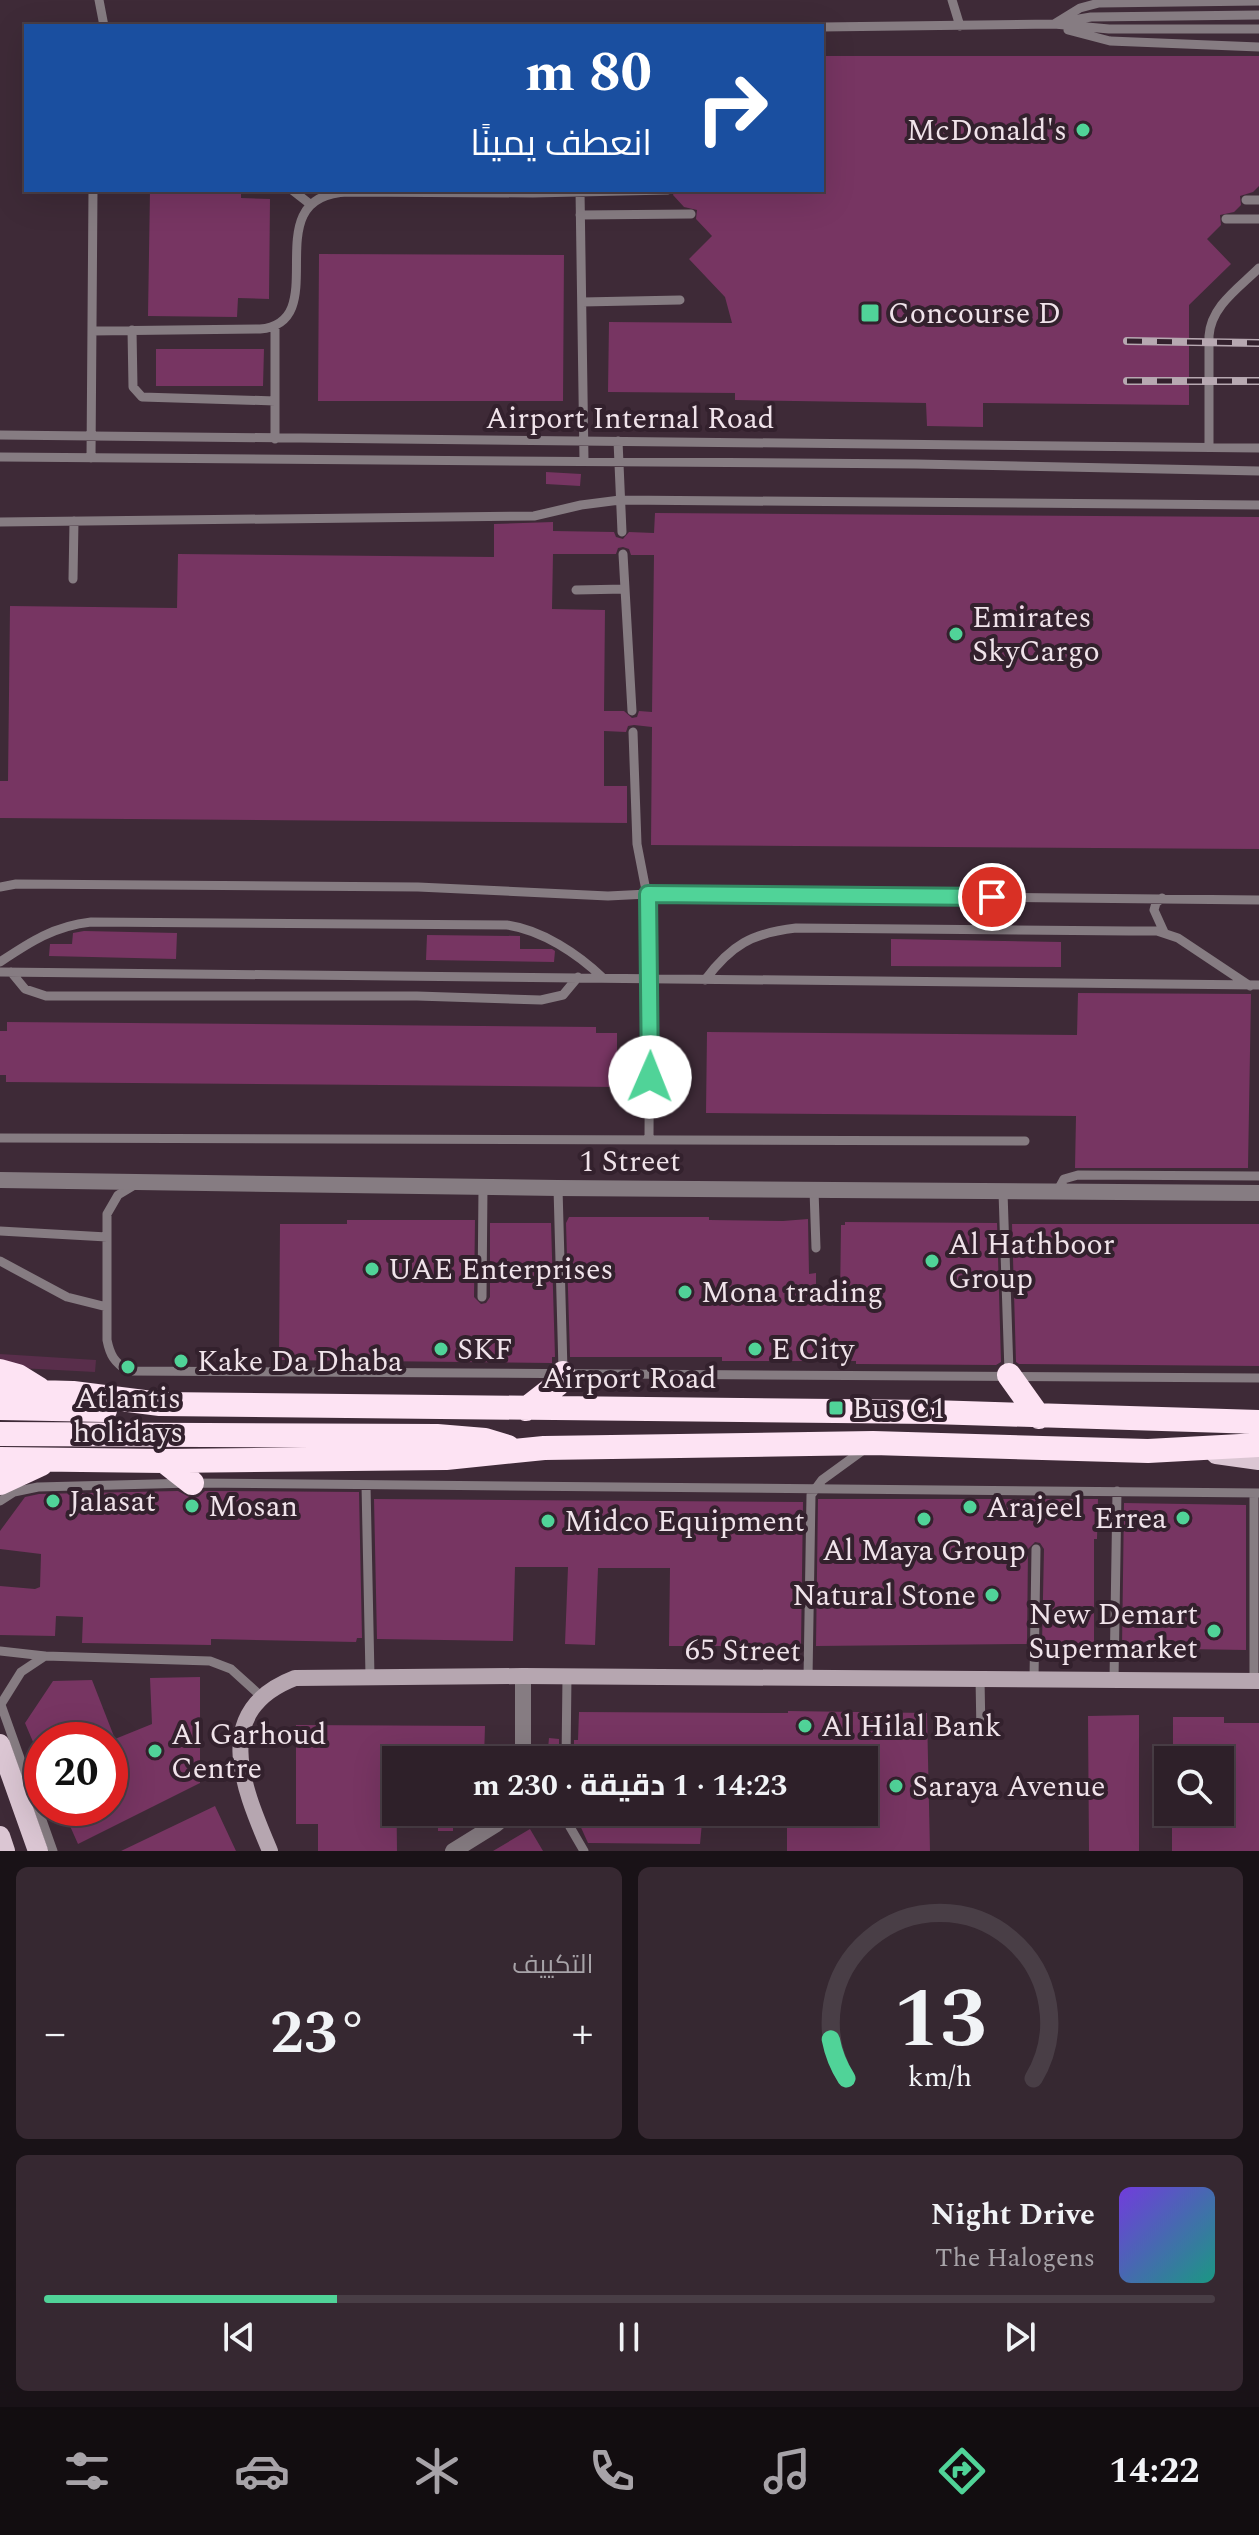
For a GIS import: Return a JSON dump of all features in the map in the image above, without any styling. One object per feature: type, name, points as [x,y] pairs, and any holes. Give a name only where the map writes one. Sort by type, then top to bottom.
[{"type":"highway","points":[[0,1371],[18,1376],[41,1391]]},
{"type":"highway","points":[[526,1409],[558,1384],[563,1373]]},
{"type":"highway","points":[[1009,1375],[1039,1417]]},
{"type":"highway","name":"Airport Road","points":[[0,1391],[41,1391],[160,1404],[932,1412],[1225,1422],[1259,1420]]},
{"type":"highway","points":[[0,1408],[91,1410],[160,1404]]},
{"type":"highway","points":[[0,1434],[459,1437],[522,1450]]},
{"type":"highway","points":[[0,1459],[164,1461],[469,1457],[522,1450],[873,1443],[1105,1450],[1259,1445]]},
{"type":"highway","points":[[0,1483],[54,1459]]},
{"type":"highway","points":[[164,1461],[192,1483]]},
{"type":"main road","points":[[1196,1449],[1259,1460]]},
{"type":"main road","points":[[0,1744],[38,1851]]},
{"type":"main road","points":[[0,1836],[5,1851]]},
{"type":"street","name":"1 Street","points":[[0,1180],[1259,1193]]},
{"type":"street","points":[[523,1676],[523,1746]]},
{"type":"street","name":"65 Street","points":[[270,1851],[242,1778],[240,1750],[245,1721],[262,1697],[277,1685],[295,1678],[567,1676],[1257,1681]]},
{"type":"street","points":[[453,1851],[493,1826]]},
{"type":"lane","points":[[99,0],[104,24]]},
{"type":"lane","points":[[952,0],[960,26]]},
{"type":"lane","points":[[1054,24],[1080,8],[1099,3],[1259,1]]},
{"type":"lane","points":[[1054,24],[1091,17],[1259,15]]},
{"type":"lane","points":[[1054,24],[1080,35],[1110,41],[1259,47]]},
{"type":"lane","points":[[824,27],[1054,24],[1109,29],[1259,29]]},
{"type":"lane","points":[[91,458],[93,192]]},
{"type":"lane","points":[[92,331],[260,329],[275,326],[288,315],[295,299],[299,224],[315,198],[335,192]]},
{"type":"lane","points":[[580,192],[584,460]]},
{"type":"lane","points":[[1246,200],[1259,200]]},
{"type":"lane","points":[[580,215],[691,214]]},
{"type":"lane","points":[[1226,219],[1259,219]]},
{"type":"lane","points":[[1209,447],[1210,327],[1220,306],[1259,268]]},
{"type":"lane","points":[[582,302],[680,300]]},
{"type":"lane","points":[[275,326],[275,439]]},
{"type":"lane","points":[[132,330],[133,387],[142,397],[275,401]]},
{"type":"lane","name":"Airport Internal Road","points":[[0,435],[1259,448]]},
{"type":"lane","points":[[618,441],[622,532]]},
{"type":"lane","points":[[0,457],[584,460],[1259,471]]},
{"type":"lane","points":[[0,522],[534,516],[620,500],[1259,505]]},
{"type":"lane","points":[[73,579],[74,521]]},
{"type":"lane","points":[[623,554],[632,711]]},
{"type":"lane","points":[[576,590],[625,589]]},
{"type":"lane","points":[[633,732],[637,844],[648,894],[649,1140]]},
{"type":"lane","points":[[0,876],[16,884]]},
{"type":"lane","points":[[0,887],[16,884],[418,887],[608,896],[1259,900]]},
{"type":"lane","points":[[1162,898],[1154,910],[1164,932]]},
{"type":"lane","points":[[0,962],[38,936],[55,929],[91,922],[507,925],[537,933],[578,957],[603,978]]},
{"type":"lane","points":[[705,980],[721,959],[742,942],[768,931],[796,928],[1164,932],[1187,943],[1254,986]]},
{"type":"lane","points":[[5,972],[1254,986]]},
{"type":"lane","points":[[5,972],[25,989],[46,996],[417,996],[541,1000],[563,995],[578,977]]},
{"type":"lane","points":[[0,1138],[1025,1141]]},
{"type":"lane","points":[[1057,1192],[1064,1179],[1078,1175],[1259,1176]]},
{"type":"lane","points":[[141,1182],[118,1195],[107,1214],[109,1352],[116,1363],[128,1371],[1259,1378]]},
{"type":"lane","points":[[482,1297],[483,1187]]},
{"type":"lane","points":[[558,1188],[563,1373]]},
{"type":"lane","points":[[814,1190],[816,1248]]},
{"type":"lane","points":[[1003,1192],[1009,1375]]},
{"type":"lane","points":[[0,1231],[107,1237]]},
{"type":"lane","points":[[0,1261],[67,1297],[107,1307]]},
{"type":"lane","points":[[808,1678],[810,1501],[813,1489],[873,1443]]},
{"type":"lane","points":[[0,1501],[14,1492],[38,1487],[192,1483],[1256,1493],[1257,1681]]},
{"type":"lane","points":[[366,1485],[370,1676]]},
{"type":"lane","points":[[1114,1680],[1117,1491]]},
{"type":"lane","points":[[1034,1679],[1036,1549]]},
{"type":"lane","points":[[0,1651],[45,1656],[210,1661],[231,1669],[262,1697]]},
{"type":"lane","points":[[45,1656],[21,1672],[0,1703],[53,1851]]},
{"type":"lane","points":[[566,1746],[567,1676]]},
{"type":"lane","points":[[980,1678],[981,1734]]},
{"type":"lane","points":[[570,1826],[584,1851]]},
{"type":"shaded area","points":[[0,1354],[96,1360],[95,1372],[0,1367]]},
{"type":"building","name":"Concourse D","points":[[824,56],[1259,56],[1259,186],[1253,192],[1240,196],[1241,205],[1234,212],[1220,215],[1221,225],[1207,239],[1231,264],[1189,305],[1189,405],[983,403],[983,427],[927,426],[926,403],[735,400],[735,393],[608,392],[609,322],[732,323],[725,297],[689,259],[712,236],[696,219],[697,210],[684,207],[673,195],[674,192],[824,192]]},
{"type":"building","points":[[150,192],[241,192],[241,198],[270,199],[269,299],[238,298],[237,317],[148,316]]},
{"type":"building","points":[[319,254],[564,255],[563,401],[318,401]]},
{"type":"building","points":[[156,349],[264,349],[263,386],[156,386]]},
{"type":"building","points":[[546,472],[581,474],[580,486],[546,484]]},
{"type":"building","points":[[655,513],[1259,517],[1259,849],[651,845],[652,727],[634,725],[628,726],[626,732],[604,731],[604,786],[627,786],[627,823],[0,818],[0,781],[8,781],[10,606],[177,608],[178,554],[494,557],[494,524],[553,522],[553,531],[614,532],[616,537],[623,539],[629,532],[654,533]],"holes":[[[618,548],[629,549],[631,555],[654,555],[652,712],[639,711],[637,717],[632,718],[624,711],[604,711],[605,610],[552,609],[553,554],[616,554]]]},
{"type":"building","points":[[73,933],[177,933],[176,959],[49,956],[50,944],[72,944]]},
{"type":"building","points":[[427,935],[520,936],[520,949],[552,949],[555,951],[554,962],[426,960]]},
{"type":"building","points":[[891,939],[1061,942],[1061,967],[891,966]]},
{"type":"building","points":[[1078,993],[1251,994],[1248,1168],[1075,1168],[1076,1116],[706,1113],[707,1032],[1077,1035]]},
{"type":"building","points":[[7,1022],[596,1027],[596,1033],[617,1033],[617,1061],[624,1061],[624,1079],[635,1079],[635,1094],[617,1093],[618,1087],[6,1082],[6,1075],[0,1075],[0,1031],[7,1031]]},
{"type":"building","points":[[569,1217],[808,1219],[809,1274],[816,1273],[816,1302],[840,1302],[841,1225],[845,1222],[997,1223],[1001,1362],[996,1365],[856,1364],[856,1361],[722,1361],[722,1357],[570,1357],[566,1223]]},
{"type":"building","points":[[347,1220],[475,1220],[474,1297],[481,1304],[490,1297],[490,1223],[551,1223],[555,1357],[552,1357],[552,1363],[279,1360],[280,1224],[347,1224]]},
{"type":"building","points":[[1012,1224],[1259,1224],[1259,1366],[1019,1364],[1016,1362]]},
{"type":"building","points":[[178,1491],[191,1498],[205,1491],[359,1492],[362,1638],[357,1638],[356,1642],[211,1639],[211,1645],[82,1643],[83,1617],[56,1616],[55,1636],[0,1635],[0,1586],[40,1587],[41,1554],[0,1549],[0,1531],[25,1497],[39,1494]]},
{"type":"building","points":[[374,1499],[803,1502],[801,1646],[669,1646],[670,1568],[598,1568],[595,1645],[565,1644],[568,1567],[515,1567],[513,1641],[377,1639]]},
{"type":"building","points":[[818,1499],[1098,1499],[1097,1539],[1094,1539],[1094,1644],[1042,1644],[1044,1549],[1035,1542],[1028,1549],[1027,1644],[816,1646]]},
{"type":"building","points":[[1124,1503],[1246,1505],[1246,1650],[1122,1648]]},
{"type":"building","name":"Al Garhoud Centre","points":[[200,1677],[200,1783],[128,1819],[128,1734],[152,1724],[150,1678]]},
{"type":"building","name":"Al Garhoud Centre","points":[[92,1680],[108,1722],[26,1722],[53,1681]]},
{"type":"building","name":"Saraya Avenue","points":[[579,1712],[927,1713],[930,1851],[787,1851],[787,1826],[878,1826],[878,1746],[574,1746],[574,1740],[578,1740]]},
{"type":"building","points":[[1139,1715],[1139,1851],[1089,1851],[1088,1716]]},
{"type":"building","points":[[1173,1717],[1224,1717],[1224,1723],[1259,1723],[1259,1851],[1172,1851],[1172,1826],[1234,1826],[1234,1746],[1173,1746]]},
{"type":"building","points":[[296,1725],[485,1726],[484,1746],[382,1746],[382,1826],[397,1826],[397,1851],[318,1851],[318,1824],[296,1824]]},
{"type":"building","points":[[549,1738],[559,1739],[559,1746],[548,1746]]},
{"type":"building","points":[[215,1806],[236,1851],[121,1851]]},
{"type":"building","name":"Al Garhoud Centre","points":[[70,1826],[114,1826],[78,1844]]},
{"type":"building","points":[[438,1826],[453,1826],[453,1831],[438,1831]]},
{"type":"building","points":[[580,1826],[702,1826],[700,1844],[588,1843]]},
{"type":"building","points":[[530,1829],[543,1851],[493,1851]]},
{"type":"railway","points":[[1127,341],[1259,343]]},
{"type":"railway","points":[[1127,381],[1259,381]]},
{"type":"place","name":"McDonald's","points":[[1083,130]]},
{"type":"place","name":"Concourse D","points":[[870,313]]},
{"type":"place","name":"Emirates SkyCargo","points":[[956,634]]},
{"type":"place","name":"Al Hathboor Group","points":[[932,1261]]},
{"type":"place","name":"UAE Enterprises","points":[[372,1269]]},
{"type":"place","name":"Mona trading","points":[[685,1292]]},
{"type":"place","name":"SKF","points":[[441,1349]]},
{"type":"place","name":"E City","points":[[755,1349]]},
{"type":"place","name":"Kake Da Dhaba","points":[[181,1361]]},
{"type":"place","name":"Atlantis holidays","points":[[128,1367]]},
{"type":"place","name":"Bus C1","points":[[836,1408]]},
{"type":"place","name":"Jalasat","points":[[53,1501]]},
{"type":"place","name":"Mosan","points":[[192,1506]]},
{"type":"place","name":"Arajeel","points":[[970,1507]]},
{"type":"place","name":"Errea","points":[[1183,1518]]},
{"type":"place","name":"Al Maya Group","points":[[924,1519]]},
{"type":"place","name":"Midco Equipment","points":[[548,1521]]},
{"type":"place","name":"Natural Stone","points":[[992,1595]]},
{"type":"place","name":"New Demart Supermarket","points":[[1214,1631]]},
{"type":"place","name":"Al Hilal Bank","points":[[805,1726]]},
{"type":"place","name":"Al Garhoud Centre","points":[[155,1751]]},
{"type":"place","name":"Saraya Avenue","points":[[896,1786]]},
{"type":"route","points":[[650,1077],[648,894],[992,897]]}]
